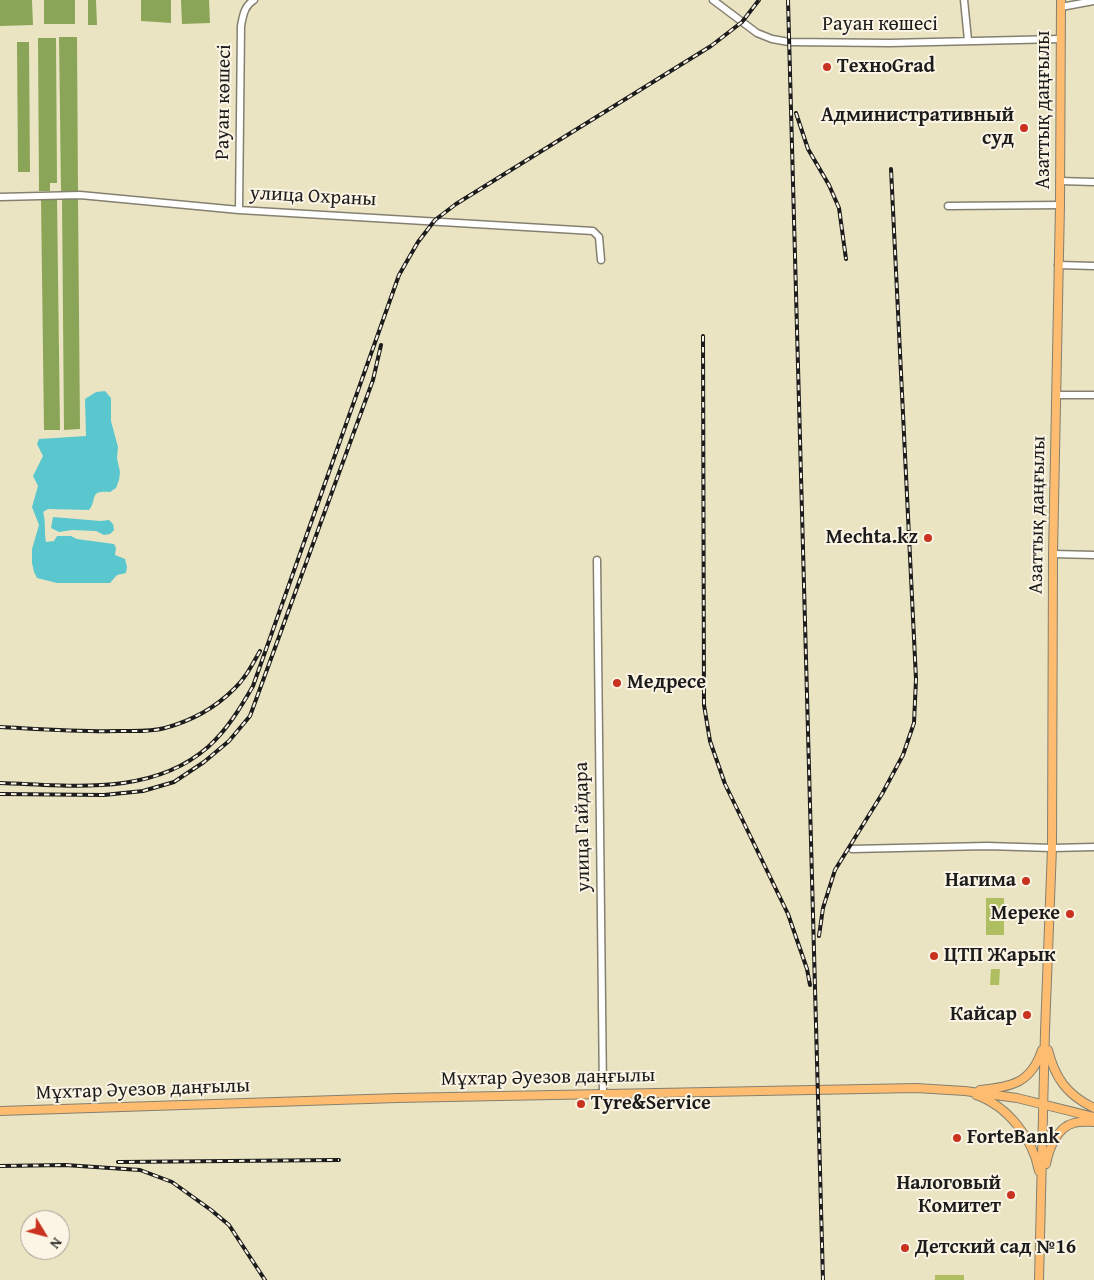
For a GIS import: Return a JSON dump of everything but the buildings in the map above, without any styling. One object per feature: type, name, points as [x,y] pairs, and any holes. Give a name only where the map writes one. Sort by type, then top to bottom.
[{"type":"main road","name":"Азаттық даңғылы","points":[[1045,1034],[1052,848],[1053,554],[1060,205],[1061,3]]},
{"type":"main road","points":[[965,1091],[1010,1086],[1023,1079],[1032,1072],[1037,1063],[1045,1034]]},
{"type":"main road","points":[[1039,1280],[1045,1034]]},
{"type":"main road","points":[[1045,1034],[1054,1069],[1061,1082],[1071,1094],[1094,1108]]},
{"type":"main road","name":"Мұхтар Әуезов даңғылы","points":[[0,1111],[603,1093],[907,1088],[965,1091],[1044,1104],[1094,1117]]},
{"type":"main road","points":[[965,1091],[994,1104],[1008,1114],[1017,1124],[1035,1158],[1041,1187]]},
{"type":"main road","points":[[1041,1187],[1049,1151],[1062,1131],[1072,1123],[1082,1121],[1094,1122]]},
{"type":"street","name":"Рауан көшесі","points":[[239,210],[241,26],[243,13],[254,0]]},
{"type":"street","name":"Рауан көшесі","points":[[713,0],[757,33],[772,40],[789,42],[881,43],[1060,39]]},
{"type":"street","points":[[964,0],[968,40]]},
{"type":"street","points":[[1061,3],[1094,2]]},
{"type":"street","points":[[1060,181],[1094,182]]},
{"type":"street","name":"улица Охраны","points":[[0,197],[80,195],[239,210],[593,231],[599,237],[601,260]]},
{"type":"street","points":[[948,206],[1060,205]]},
{"type":"street","points":[[1058,265],[1094,266]]},
{"type":"street","points":[[1056,395],[1094,395]]},
{"type":"street","points":[[1053,554],[1094,555]]},
{"type":"street","name":"улица Гайдара","points":[[596,560],[603,1093]]},
{"type":"street","points":[[852,849],[987,846],[1094,847]]},
{"type":"green space","points":[[0,0],[32,0],[33,25],[0,26]]},
{"type":"green space","points":[[44,0],[75,0],[75,24],[44,24]]},
{"type":"green space","points":[[88,0],[96,0],[97,25],[88,25]]},
{"type":"green space","points":[[141,0],[171,0],[171,23],[141,21]]},
{"type":"green space","points":[[181,0],[209,0],[210,23],[182,24]]},
{"type":"green space","points":[[59,37],[77,37],[78,191],[61,191]]},
{"type":"green space","points":[[38,38],[56,38],[57,183],[50,183],[50,191],[39,191]]},
{"type":"green space","points":[[17,42],[29,42],[30,172],[18,172]]},
{"type":"green space","points":[[57,198],[60,430],[44,430],[41,199]]},
{"type":"green space","points":[[78,198],[80,429],[64,430],[62,199]]},
{"type":"green space","points":[[986,898],[1004,898],[1004,935],[986,935]]},
{"type":"green space","points":[[991,969],[1000,969],[999,985],[990,985]]},
{"type":"green space","points":[[935,1275],[964,1275],[964,1280],[935,1280]]},
{"type":"water","points":[[105,391],[111,398],[111,421],[118,447],[117,458],[120,472],[116,488],[110,492],[99,492],[96,494],[89,510],[48,509],[43,512],[45,538],[46,542],[54,541],[57,536],[71,536],[77,539],[114,544],[116,548],[115,555],[125,559],[126,573],[117,575],[110,583],[57,583],[37,578],[32,563],[32,549],[39,525],[32,507],[38,486],[33,476],[43,456],[37,444],[39,439],[86,436],[85,399],[96,392]]},
{"type":"water","points":[[53,517],[109,520],[113,524],[114,530],[110,534],[104,535],[96,531],[72,530],[59,532],[51,528]]},
{"type":"railway","points":[[0,783],[82,786],[136,781],[161,774],[186,763],[215,740],[233,718],[253,686],[399,275],[418,242],[435,220],[456,204],[711,46],[742,22],[759,0]]},
{"type":"railway","points":[[788,0],[823,1280]]},
{"type":"railway","points":[[796,113],[808,149],[829,185],[839,208],[846,259]]},
{"type":"railway","points":[[819,936],[823,908],[835,870],[882,794],[903,755],[914,723],[916,679],[891,169]]},
{"type":"railway","points":[[703,336],[704,705],[710,741],[725,784],[788,914],[807,969],[810,985]]},
{"type":"railway","points":[[0,794],[104,795],[143,791],[174,782],[204,762],[229,741],[250,716],[373,380],[381,345]]},
{"type":"railway","points":[[0,727],[104,731],[148,731],[165,728],[184,722],[202,713],[227,696],[242,681],[260,651]]},
{"type":"railway","points":[[118,1162],[339,1160]]},
{"type":"railway","points":[[0,1166],[65,1165],[140,1170],[172,1182],[229,1225],[265,1280]]},
{"type":"place","name":"ТехноGrad","points":[[827,67]]},
{"type":"place","name":"Административный суд","points":[[1024,128]]},
{"type":"place","name":"Mechta.kz","points":[[928,538]]},
{"type":"place","name":"Медресе","points":[[617,683]]},
{"type":"place","name":"Нагима","points":[[1026,881]]},
{"type":"place","name":"Мереке","points":[[1070,914]]},
{"type":"place","name":"ЦТП Жарык","points":[[934,956]]},
{"type":"place","name":"Кайсар","points":[[1027,1015]]},
{"type":"place","name":"Tyre&Service","points":[[581,1104]]},
{"type":"place","name":"ForteBank","points":[[957,1138]]},
{"type":"place","name":"Налоговый Комитет","points":[[1011,1195]]},
{"type":"place","name":"Детский сад №16","points":[[905,1248]]}]
